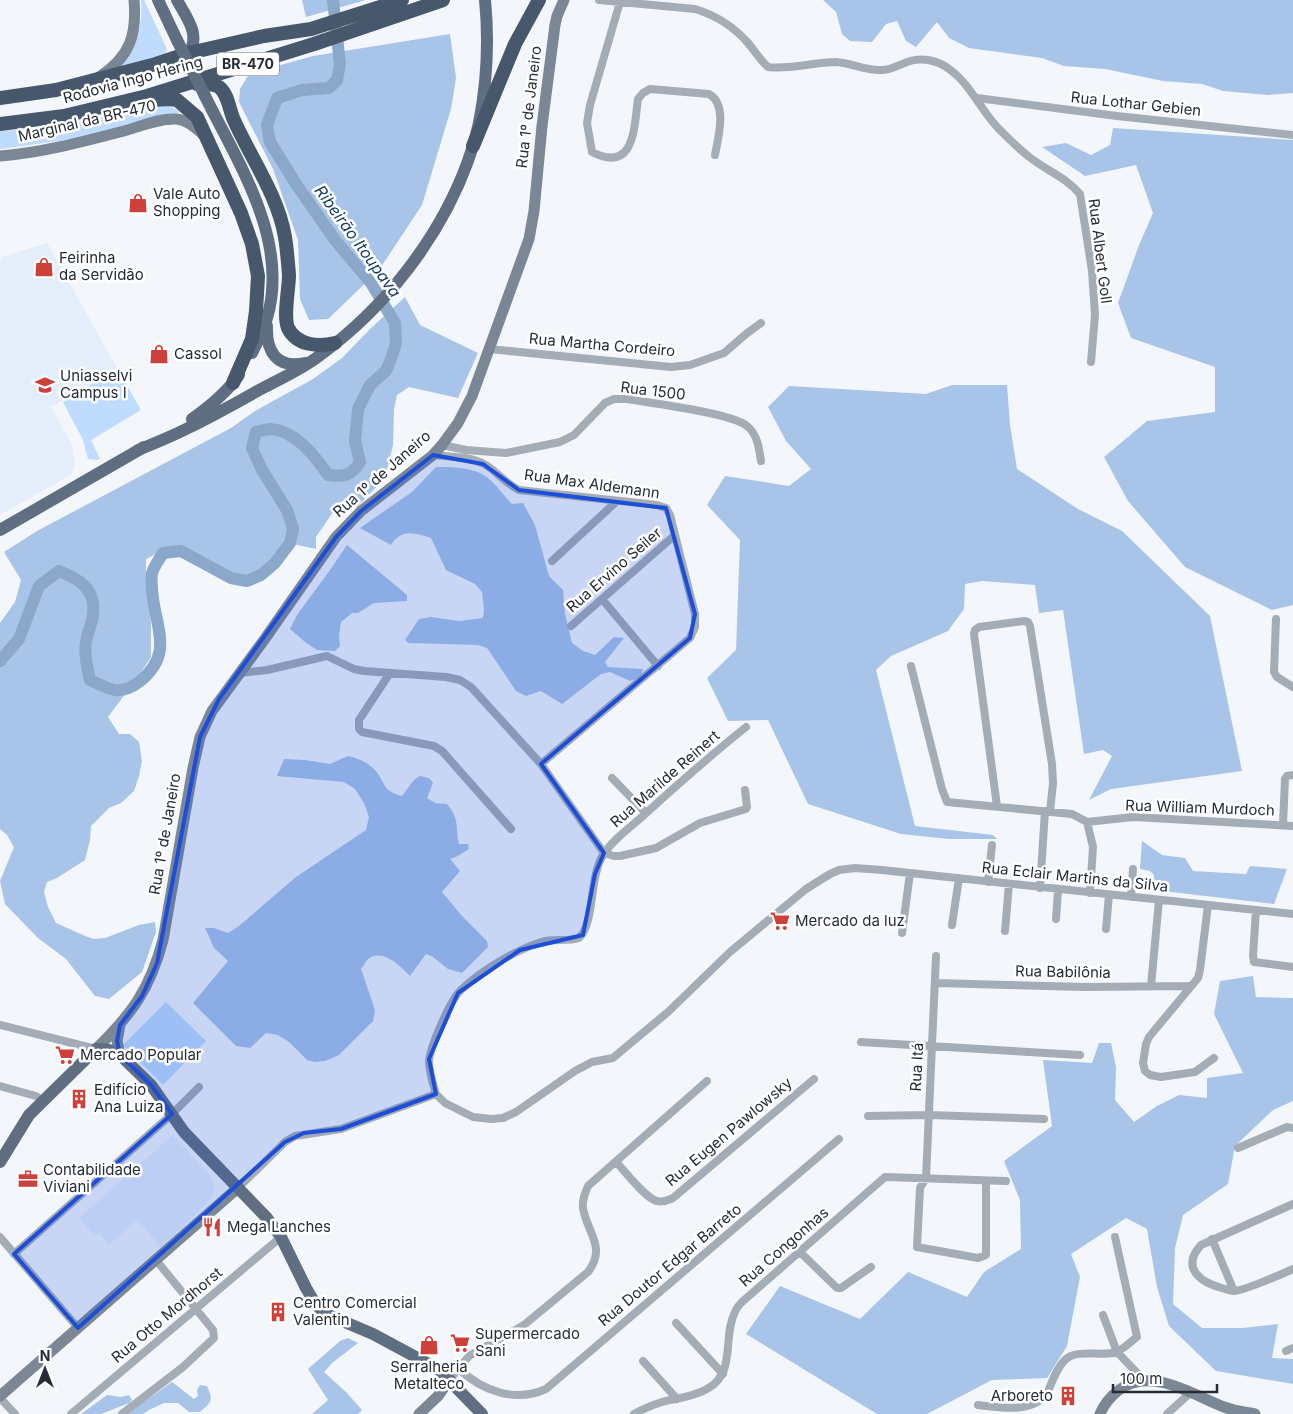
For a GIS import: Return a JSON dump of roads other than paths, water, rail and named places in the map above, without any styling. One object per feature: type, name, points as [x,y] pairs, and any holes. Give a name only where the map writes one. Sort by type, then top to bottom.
[{"type":"highway","name":"Rodovia Ingo Hering","points":[[0,124],[64,116],[105,107],[182,85],[314,44],[375,16],[402,0]]},
{"type":"highway","name":"Rodovia Ingo Hering","points":[[190,53],[264,36],[375,16],[443,0]]},
{"type":"highway","points":[[473,146],[515,44],[539,0]]},
{"type":"highway","points":[[0,98],[56,90],[190,53]]},
{"type":"highway","points":[[182,85],[213,84],[219,87],[225,94],[233,118],[281,218],[289,275],[287,318],[289,329],[301,341],[308,344],[317,346],[335,344]]},
{"type":"highway","points":[[105,107],[168,99],[177,100],[197,117],[248,229],[256,258],[258,276],[252,339],[233,384]]},
{"type":"main road","points":[[158,0],[265,223],[272,256],[272,288],[267,319],[267,341],[270,350],[274,356],[286,363],[311,362]]},
{"type":"main road","points":[[177,0],[194,31],[195,38],[190,53]]},
{"type":"main road","points":[[138,450],[189,428],[311,362],[335,344],[370,312],[406,272],[432,236],[453,198],[473,146],[484,87],[485,0]]},
{"type":"main road","points":[[0,530],[185,423],[204,410],[233,384],[251,354],[267,319]]},
{"type":"main road","points":[[96,1049],[109,1050],[120,1055],[152,1086],[184,1132],[267,1218],[281,1237],[312,1298],[326,1314],[373,1334],[438,1368],[482,1414]]},
{"type":"main road","name":"Rua 1º de Janeiro","points":[[0,1162],[20,1129],[43,1101],[96,1049]]},
{"type":"street","points":[[94,80],[123,57],[135,29],[134,0]]},
{"type":"street","name":"Rua 1º de Janeiro","points":[[96,1049],[120,1025],[142,996],[157,963],[163,940],[193,768],[200,738],[212,711],[336,537],[361,511],[433,455],[458,423],[472,396],[529,239],[534,211],[542,126],[555,25],[564,0]]},
{"type":"street","name":"Rua Albert Goll","points":[[600,0],[695,9],[708,13],[716,17],[747,42],[768,67],[836,62],[880,71],[888,70],[910,61],[928,60],[950,69],[977,98],[1004,134],[1028,156],[1072,184],[1080,194],[1092,271],[1094,315],[1091,362]]},
{"type":"street","points":[[620,2],[590,106],[588,123],[592,152],[601,156],[615,158],[624,154],[631,145],[638,99],[643,93],[650,90],[709,94],[716,98],[720,117],[716,155]]},
{"type":"street","name":"Rua Lothar Gebien","points":[[977,98],[1117,116],[1293,134]]},
{"type":"street","name":"Marginal da BR-470","points":[[0,156],[76,144],[174,119],[190,124],[206,137]]},
{"type":"street","name":"Rua Martha Cordeiro","points":[[489,349],[671,366],[690,365],[724,353],[761,323]]},
{"type":"street","name":"Rua 1500","points":[[442,445],[466,450],[506,453],[560,442],[574,435],[605,403],[614,399],[627,399],[727,416],[747,426],[758,441],[761,461]]},
{"type":"street","name":"Rua Max Aldemann","points":[[433,455],[472,460],[483,464],[519,490],[657,505],[666,508],[670,515],[695,614],[695,627],[690,638],[541,764]]},
{"type":"street","points":[[552,561],[617,501]]},
{"type":"street","name":"Rua Ervino Seiler","points":[[571,626],[676,535]]},
{"type":"street","points":[[602,599],[658,666]]},
{"type":"street","points":[[1276,619],[1274,672],[1277,677],[1293,687]]},
{"type":"street","points":[[997,806],[974,634],[979,627],[1024,621],[1028,622],[1030,626],[1052,764],[1053,783],[1040,888]]},
{"type":"street","points":[[240,673],[267,670],[327,656],[354,669],[446,677],[460,680],[471,687],[541,764],[604,853],[614,856],[656,848],[700,823],[746,809],[745,790]]},
{"type":"street","points":[[911,666],[942,789],[947,802],[1072,814],[1087,822],[1093,847],[1090,893]]},
{"type":"street","points":[[390,673],[360,720],[359,729],[362,732],[434,746],[442,751],[510,829]]},
{"type":"street","name":"Rua Marilde Reinert","points":[[604,853],[704,761],[746,728]]},
{"type":"street","points":[[1283,825],[1285,779],[1287,776],[1293,775]]},
{"type":"street","points":[[612,778],[646,813]]},
{"type":"street","name":"Rua William Murdoch","points":[[1087,822],[1132,817],[1293,826]]},
{"type":"street","points":[[988,882],[992,845]]},
{"type":"street","points":[[15,1414],[0,1397],[238,1187],[285,1142],[295,1136],[341,1129],[436,1094],[429,1059],[445,1017],[458,993],[488,969],[520,950],[544,941],[574,940],[583,935],[588,919],[595,874],[604,853]]},
{"type":"street","name":"Rua Eclair Martins da Silva","points":[[436,1094],[445,1103],[473,1117],[503,1118],[516,1112],[575,1071],[592,1062],[613,1058],[668,1012],[730,952],[806,888],[830,874],[854,868],[1293,914]]},
{"type":"street","points":[[1131,897],[1133,869]]},
{"type":"street","points":[[902,933],[910,873]]},
{"type":"street","points":[[952,925],[958,878]]},
{"type":"street","points":[[1005,931],[1009,884]]},
{"type":"street","points":[[1056,919],[1058,890]]},
{"type":"street","points":[[1106,929],[1109,895]]},
{"type":"street","points":[[1150,986],[1159,900]]},
{"type":"street","points":[[1208,905],[1198,978],[1148,1037],[1143,1063],[1145,1071],[1150,1075],[1161,1077],[1195,1072],[1214,1058]]},
{"type":"street","points":[[1256,910],[1254,962],[1293,967]]},
{"type":"street","name":"Rua Itá","points":[[936,956],[926,1178],[920,1188],[917,1247],[978,1258],[986,1255],[986,1181]]},
{"type":"street","name":"Rua Babilônia","points":[[936,983],[1085,987],[1191,986]]},
{"type":"street","points":[[0,1025],[96,1049]]},
{"type":"street","points":[[120,1025],[117,1041],[120,1055]]},
{"type":"street","points":[[861,1042],[1080,1055]]},
{"type":"street","name":"Rua Eugen Pawlowsky","points":[[616,1162],[650,1198],[657,1201],[665,1201],[673,1198],[814,1079]]},
{"type":"street","points":[[419,1414],[438,1396],[469,1356],[524,1325],[588,1272],[594,1264],[596,1245],[583,1208],[583,1196],[588,1186],[707,1081]]},
{"type":"street","points":[[0,1086],[36,1096],[43,1101]]},
{"type":"street","points":[[14,1254],[172,1114],[199,1087]]},
{"type":"street","points":[[868,1116],[929,1115],[1044,1119]]},
{"type":"street","points":[[1238,1148],[1287,1127],[1291,1126],[1293,1128]]},
{"type":"street","name":"Rua Doutor Edgar Barreto","points":[[458,1368],[464,1375],[486,1388],[501,1393],[515,1396],[546,1389],[839,1139]]},
{"type":"street","name":"Rua Congonhas","points":[[723,1374],[734,1312],[742,1302],[885,1177],[1006,1181]]},
{"type":"street","points":[[1293,1204],[1201,1245],[1194,1253],[1193,1262],[1194,1271],[1204,1282],[1234,1291],[1293,1269]]},
{"type":"street","name":"Rua Otto Mordhorst","points":[[71,1414],[281,1237]]},
{"type":"street","points":[[978,1405],[1018,1410],[1031,1409],[1040,1403],[1048,1393],[1053,1378],[1066,1358],[1075,1354],[1117,1352],[1137,1337],[1115,1237]]},
{"type":"street","points":[[0,1238],[78,1328]]},
{"type":"street","points":[[1212,1239],[1234,1291]]},
{"type":"street","points":[[800,1252],[837,1288],[841,1288],[871,1267]]},
{"type":"street","points":[[122,1414],[183,1367],[212,1342],[214,1338],[213,1330],[156,1260]]},
{"type":"street","points":[[1103,1316],[1117,1352],[1144,1380]]},
{"type":"street","points":[[634,1414],[650,1406],[708,1388],[717,1382],[723,1374],[676,1324]]},
{"type":"street","points":[[643,1360],[677,1399]]},
{"type":"street","points":[[1100,1414],[1107,1400],[1126,1384],[1144,1380],[1171,1384],[1227,1408],[1255,1414]]},
{"type":"street","points":[[1167,1414],[1190,1392]]},
{"type":"waterway","name":"Ribeirão Itoupava","points":[[0,661],[19,639],[39,586],[59,571],[80,582],[92,598],[93,615],[85,647],[90,680],[115,690],[126,689],[132,686],[150,671],[157,660],[160,650],[159,627],[152,589],[152,577],[153,571],[163,553],[181,551],[231,578],[247,581],[261,575],[275,563],[290,543],[293,529],[287,510],[262,470],[252,448],[256,432],[271,429],[289,434],[311,453],[328,475],[338,476],[350,473],[360,462],[355,441],[358,409],[370,385],[386,371],[396,343],[395,323],[371,283],[335,240],[296,184],[270,142],[267,125],[277,98],[302,90],[329,88],[337,80],[340,64],[333,0]]},
{"type":"place","name":"Vale Auto Shopping","points":[[138,203]]},
{"type":"place","name":"Feirinha da Servidão","points":[[44,267]]},
{"type":"place","name":"Cassol","points":[[159,354]]},
{"type":"place","name":"Uniasselvi Campus I","points":[[45,385]]},
{"type":"place","name":"Mercado da luz","points":[[780,921]]},
{"type":"place","name":"Mercado Popular","points":[[65,1055]]},
{"type":"place","name":"Edifício Ana Luiza","points":[[79,1099]]},
{"type":"place","name":"Contabilidade Viviani","points":[[28,1179]]},
{"type":"place","name":"Mega Lanches","points":[[212,1227]]},
{"type":"place","name":"Centro Comercial Valentin","points":[[278,1312]]},
{"type":"place","name":"Supermercado Sani","points":[[460,1343]]},
{"type":"place","name":"Serralheria Metalteco","points":[[429,1345]]},
{"type":"place","name":"Arboreto","points":[[1068,1396]]}]
